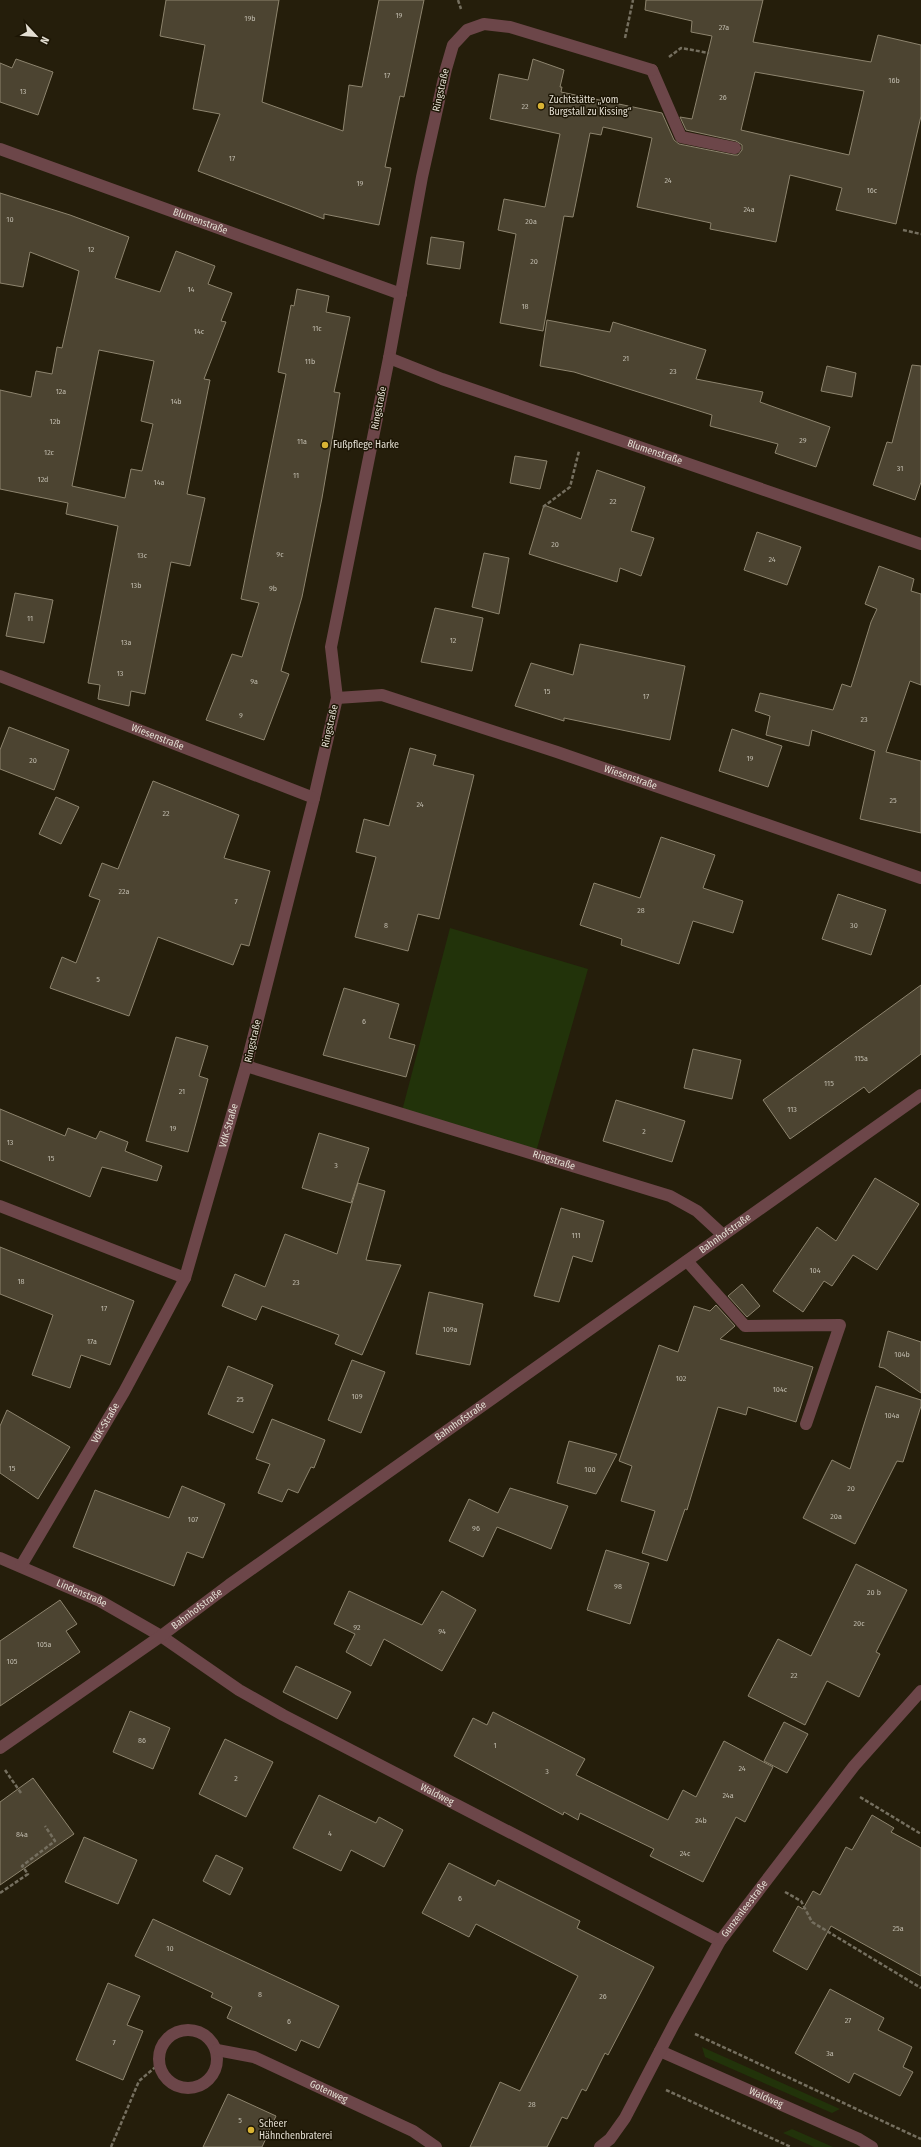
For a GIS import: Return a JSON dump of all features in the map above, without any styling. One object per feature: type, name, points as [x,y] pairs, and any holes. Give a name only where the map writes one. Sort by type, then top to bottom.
[{"type":"street","name":"Ringstraße","points":[[652,70],[510,28],[484,24],[467,30],[453,45],[446,69],[422,177],[389,358],[331,647],[337,698],[314,798],[246,1066],[670,1196],[697,1211],[723,1235]]},
{"type":"street","points":[[652,70],[681,137],[734,148]]},
{"type":"street","name":"Blumenstraße","points":[[0,149],[401,294]]},
{"type":"street","name":"Blumenstraße","points":[[389,358],[442,379],[585,429],[921,544]]},
{"type":"street","name":"Wiesenstraße","points":[[0,676],[314,798]]},
{"type":"street","name":"Wiesenstraße","points":[[337,698],[382,695],[557,752],[921,878]]},
{"type":"street","name":"VdK-Straße","points":[[21,1566],[124,1392],[185,1278],[246,1066]]},
{"type":"street","name":"Bahnhofstraße","points":[[0,1748],[161,1636],[229,1585],[921,1095]]},
{"type":"street","points":[[0,1206],[185,1278]]},
{"type":"street","points":[[687,1261],[745,1326],[840,1325],[806,1424]]},
{"type":"street","name":"Lindenstraße","points":[[0,1558],[100,1601],[161,1636]]},
{"type":"street","name":"Waldweg","points":[[161,1636],[239,1690],[283,1715],[720,1941]]},
{"type":"street","name":"Gunzenleestraße","points":[[600,2147],[610,2139],[625,2118],[674,2024],[720,1941],[840,1785],[921,1691]]},
{"type":"street","points":[[186,2030],[196,2031],[212,2042],[216,2050],[218,2060],[216,2070],[211,2078],[204,2084],[195,2088],[186,2089],[176,2087],[168,2081],[162,2073],[159,2064],[159,2054],[169,2037],[177,2032],[186,2030]]},
{"type":"street","name":"Gotenweg","points":[[216,2050],[254,2057],[413,2131],[436,2147]]},
{"type":"street","name":"Waldweg","points":[[660,2051],[859,2139],[872,2147]]},
{"type":"path","points":[[621,60],[633,0]]},
{"type":"path","points":[[652,70],[681,48],[709,54]]},
{"type":"path","points":[[903,230],[921,234]]},
{"type":"path","points":[[543,507],[570,486],[585,429]]},
{"type":"path","points":[[4,1769],[21,1793]]},
{"type":"path","points":[[840,1785],[921,1834]]},
{"type":"path","points":[[0,1893],[28,1874],[22,1866],[55,1841],[45,1826]]},
{"type":"path","points":[[767,1881],[801,1901],[812,1922],[921,1988]]},
{"type":"path","points":[[674,2024],[921,2139]]},
{"type":"path","points":[[111,2147],[139,2081],[159,2064]]},
{"type":"path","points":[[646,2080],[791,2147]]},
{"type":"green space","points":[[450,928],[588,969],[536,1152],[402,1111]]},
{"type":"green space","points":[[702,2047],[840,2109],[832,2113],[705,2057]]},
{"type":"green space","points":[[792,2129],[833,2147],[814,2147],[783,2133]]},
{"type":"building","points":[[166,0],[279,0],[262,102],[343,131],[349,85],[362,87],[379,0],[424,0],[404,97],[400,96],[385,167],[391,168],[379,225],[324,214],[324,219],[198,171],[220,114],[193,109],[205,45],[160,36]]},
{"type":"building","points":[[646,0],[763,0],[753,42],[871,62],[878,35],[921,45],[921,116],[896,224],[836,210],[842,188],[790,175],[776,242],[710,229],[711,223],[637,207],[652,138],[603,127],[601,135],[590,133],[573,217],[564,216],[543,331],[500,323],[516,234],[498,230],[504,199],[545,207],[560,134],[490,119],[499,74],[528,80],[533,59],[564,70],[560,87],[562,87],[561,92],[662,113],[674,140],[679,144],[734,155],[738,155],[742,150],[742,145],[736,141],[686,130],[680,117],[692,119],[712,36],[691,32],[692,21],[645,10]],"holes":[[[755,72],[864,91],[849,155],[741,130]]]},
{"type":"building","points":[[16,59],[53,72],[38,115],[0,102],[0,63],[12,68]]},
{"type":"building","points":[[0,193],[70,215],[129,237],[115,278],[160,292],[176,251],[215,266],[208,284],[232,293],[221,321],[226,322],[204,379],[210,380],[187,494],[205,498],[190,566],[171,562],[145,694],[131,691],[129,706],[98,699],[100,685],[88,683],[118,526],[66,514],[68,503],[0,489],[0,390],[31,397],[36,371],[52,374],[57,347],[62,348],[79,271],[30,252],[23,287],[0,283]],"holes":[[[99,350],[154,361],[141,421],[153,424],[142,471],[131,469],[125,498],[72,486]]]},
{"type":"building","points":[[431,237],[464,242],[460,269],[427,264]]},
{"type":"building","points":[[297,289],[329,296],[326,312],[350,317],[334,392],[340,393],[322,498],[302,597],[281,671],[289,674],[264,740],[206,720],[232,654],[242,657],[259,603],[241,599],[286,374],[278,372],[291,305],[294,306]]},
{"type":"building","points":[[547,320],[610,332],[613,322],[706,350],[696,379],[763,392],[760,402],[830,427],[816,467],[775,453],[778,444],[710,426],[712,415],[574,372],[540,366]]},
{"type":"building","points":[[912,365],[921,366],[921,482],[915,500],[873,485],[887,442],[892,443]]},
{"type":"building","points":[[827,366],[856,373],[852,397],[821,391]]},
{"type":"building","points":[[515,456],[547,461],[540,489],[510,483]]},
{"type":"building","points":[[597,470],[645,487],[631,531],[654,538],[641,576],[620,568],[617,582],[529,554],[544,505],[581,519]]},
{"type":"building","points":[[757,532],[801,547],[787,585],[744,570]]},
{"type":"building","points":[[484,553],[509,558],[499,614],[472,607]]},
{"type":"building","points":[[879,566],[914,579],[911,591],[921,594],[921,685],[910,681],[886,752],[921,761],[921,833],[860,819],[875,751],[812,730],[809,746],[766,735],[770,716],[755,711],[760,693],[833,710],[842,684],[851,687],[871,622],[877,609],[865,604]]},
{"type":"building","points":[[15,593],[53,600],[44,643],[6,636]]},
{"type":"building","points":[[435,608],[483,618],[472,671],[421,662]]},
{"type":"building","points":[[580,644],[685,666],[670,740],[564,718],[564,721],[515,706],[531,663],[573,675]]},
{"type":"building","points":[[9,727],[69,750],[54,790],[0,769],[0,750]]},
{"type":"building","points":[[732,729],[782,746],[768,787],[719,771]]},
{"type":"building","points":[[410,748],[436,755],[433,765],[474,775],[439,919],[418,914],[408,951],[355,937],[376,857],[356,852],[364,819],[389,826]]},
{"type":"building","points":[[153,781],[239,815],[224,858],[270,871],[249,946],[241,944],[233,965],[158,937],[129,1016],[50,988],[62,957],[76,963],[100,900],[89,896],[102,863],[118,869]]},
{"type":"building","points":[[56,797],[79,807],[61,844],[39,834]]},
{"type":"building","points":[[661,837],[715,855],[703,888],[743,901],[733,933],[693,921],[679,964],[621,945],[622,939],[580,925],[594,883],[640,898]]},
{"type":"building","points":[[838,894],[886,910],[871,955],[822,939]]},
{"type":"building","points":[[921,985],[921,1054],[869,1093],[864,1087],[790,1139],[763,1100]]},
{"type":"building","points":[[344,988],[399,1004],[389,1038],[415,1045],[406,1077],[323,1055]]},
{"type":"building","points":[[176,1037],[208,1046],[199,1076],[208,1079],[188,1152],[146,1141]]},
{"type":"building","points":[[693,1049],[741,1060],[732,1099],[684,1088]]},
{"type":"building","points":[[616,1100],[685,1121],[672,1162],[603,1141]]},
{"type":"building","points":[[0,1109],[65,1136],[68,1128],[96,1139],[100,1131],[128,1142],[125,1151],[162,1166],[157,1181],[102,1167],[90,1197],[0,1160]]},
{"type":"building","points":[[319,1133],[369,1148],[351,1203],[302,1188]]},
{"type":"building","points":[[875,1178],[919,1204],[877,1270],[853,1255],[832,1286],[824,1281],[803,1312],[773,1291],[817,1227],[836,1241]]},
{"type":"building","points":[[358,1183],[385,1191],[366,1260],[401,1265],[362,1355],[335,1344],[339,1335],[262,1306],[256,1320],[222,1306],[235,1274],[265,1287],[285,1234],[337,1254]]},
{"type":"building","points":[[561,1208],[604,1221],[592,1262],[573,1256],[559,1302],[534,1296]]},
{"type":"building","points":[[0,1247],[134,1301],[110,1365],[81,1355],[70,1388],[32,1375],[53,1315],[0,1294]]},
{"type":"building","points":[[742,1284],[760,1306],[747,1317],[728,1296]]},
{"type":"building","points":[[429,1292],[483,1304],[470,1365],[416,1354]]},
{"type":"building","points":[[716,1305],[735,1326],[720,1339],[813,1367],[796,1422],[748,1407],[746,1415],[718,1407],[687,1510],[685,1509],[667,1561],[642,1553],[655,1511],[621,1501],[632,1466],[619,1461],[659,1345],[678,1352],[694,1306],[710,1311]]},
{"type":"building","points":[[888,1331],[921,1342],[921,1393],[884,1368],[879,1367]]},
{"type":"building","points":[[352,1360],[385,1372],[361,1433],[328,1420]]},
{"type":"building","points":[[228,1366],[273,1385],[253,1433],[208,1414]]},
{"type":"building","points":[[876,1386],[921,1400],[921,1406],[903,1462],[897,1461],[855,1544],[803,1518],[832,1460],[850,1469]]},
{"type":"building","points":[[7,1410],[70,1447],[38,1499],[0,1473],[0,1426]]},
{"type":"building","points":[[272,1419],[325,1440],[314,1468],[311,1467],[298,1493],[288,1489],[282,1502],[258,1493],[270,1464],[256,1459]]},
{"type":"building","points":[[569,1441],[617,1454],[596,1494],[557,1483]]},
{"type":"building","points":[[182,1486],[225,1504],[203,1558],[187,1552],[174,1586],[73,1547],[95,1490],[169,1518]]},
{"type":"building","points":[[510,1488],[568,1506],[551,1549],[497,1527],[483,1557],[449,1541],[469,1499],[498,1513]]},
{"type":"building","points":[[606,1550],[649,1563],[630,1624],[587,1610]]},
{"type":"building","points":[[856,1564],[907,1590],[876,1652],[880,1654],[859,1697],[827,1681],[805,1725],[748,1696],[778,1639],[811,1656]]},
{"type":"building","points":[[349,1591],[422,1625],[442,1591],[476,1610],[442,1671],[384,1639],[371,1666],[346,1652],[355,1634],[334,1624]]},
{"type":"building","points":[[60,1600],[77,1624],[66,1631],[80,1652],[0,1706],[0,1641]]},
{"type":"building","points":[[296,1666],[351,1692],[337,1719],[283,1692]]},
{"type":"building","points":[[130,1711],[170,1728],[153,1769],[113,1752]]},
{"type":"building","points":[[493,1712],[585,1759],[576,1775],[668,1820],[683,1790],[696,1797],[724,1741],[773,1767],[745,1822],[736,1817],[703,1882],[650,1856],[654,1849],[580,1813],[578,1820],[564,1812],[563,1815],[454,1756],[473,1718],[487,1725]]},
{"type":"building","points":[[784,1722],[808,1734],[787,1773],[764,1761]]},
{"type":"building","points":[[225,1739],[273,1762],[246,1817],[199,1794]]},
{"type":"building","points":[[33,1778],[74,1834],[0,1885],[0,1802]]},
{"type":"building","points":[[319,1795],[376,1823],[379,1817],[403,1830],[384,1867],[351,1850],[341,1871],[293,1848]]},
{"type":"building","points":[[872,1815],[894,1828],[891,1832],[921,1848],[921,1976],[831,1926],[807,1970],[773,1951],[798,1906],[803,1909],[813,1891],[820,1895],[846,1847],[852,1850]]},
{"type":"building","points":[[84,1837],[137,1860],[118,1904],[65,1882]]},
{"type":"building","points":[[216,1855],[243,1868],[230,1895],[203,1881]]},
{"type":"building","points":[[449,1863],[495,1886],[498,1880],[580,1921],[577,1928],[654,1967],[608,2055],[605,2053],[586,2091],[582,2089],[567,2119],[562,2117],[547,2147],[470,2147],[500,2082],[520,2091],[578,1976],[476,1924],[469,1937],[422,1913]]},
{"type":"building","points":[[153,1919],[339,2006],[319,2048],[301,2040],[296,2051],[227,2018],[232,2007],[211,1997],[213,1993],[135,1956]]},
{"type":"building","points":[[108,1983],[140,1996],[127,2025],[143,2031],[123,2080],[76,2060]]},
{"type":"building","points":[[830,1989],[884,2018],[878,2030],[912,2047],[903,2067],[913,2072],[900,2096],[854,2073],[849,2083],[795,2053]]},
{"type":"building","points":[[228,2094],[276,2116],[262,2147],[203,2147]]},
{"type":"place","name":"Zuchtstätte „vom Burgstall zu Kissing“","points":[[541,106]]},
{"type":"place","name":"Fußpflege Harke","points":[[325,445]]},
{"type":"place","name":"Scheer Hähnchenbraterei","points":[[251,2130]]}]
